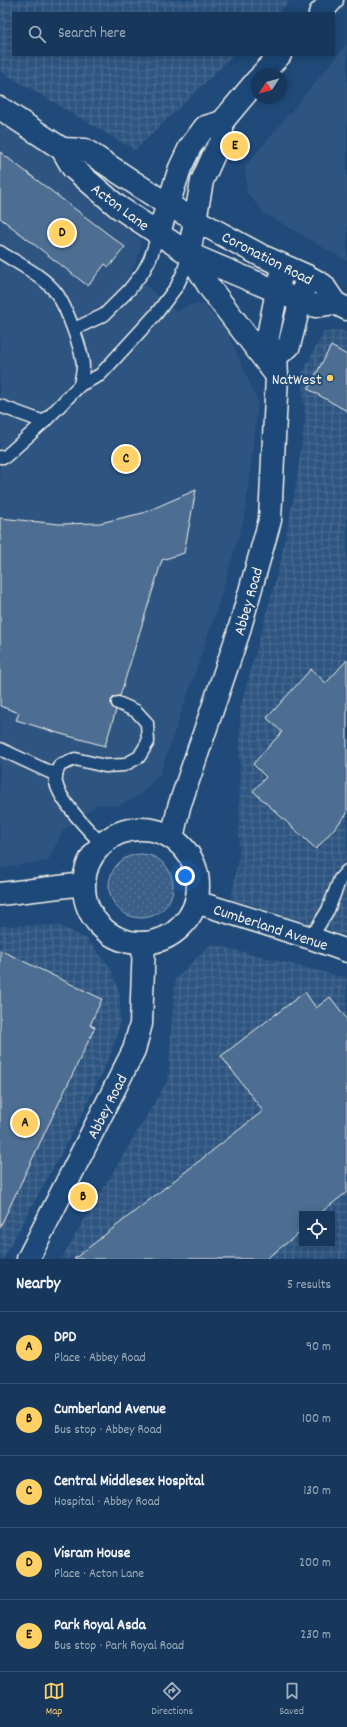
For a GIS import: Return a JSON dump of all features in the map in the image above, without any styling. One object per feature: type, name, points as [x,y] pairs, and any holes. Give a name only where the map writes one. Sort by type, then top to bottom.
[{"type":"street","points":[[268,68],[279,56]]},
{"type":"street","points":[[158,235],[180,168],[190,147],[205,127],[222,122],[251,87]]},
{"type":"street","name":"Acton Lane","points":[[0,108],[62,149],[73,168],[116,206],[189,254]]},
{"type":"street","points":[[222,122],[222,142],[210,161],[202,181],[189,254],[213,292],[277,366],[289,346],[307,276]]},
{"type":"street","name":"Acton Lane","points":[[62,149],[85,150],[168,205],[194,220]]},
{"type":"street","name":"Coronation Road","points":[[194,220],[323,285],[341,306]]},
{"type":"street","name":"Coronation Road","points":[[189,254],[300,302],[316,306],[341,306]]},
{"type":"street","name":"Abbey Road","points":[[172,838],[179,807],[238,634],[270,520],[277,366],[267,341],[277,291],[284,266]]},
{"type":"street","points":[[142,829],[157,832],[172,838],[182,846],[189,856],[196,874],[198,888],[196,902],[190,915],[176,931],[157,941],[144,943],[123,940],[100,926],[88,908],[84,884],[90,860],[102,844],[111,837],[133,830],[142,829]]},
{"type":"street","points":[[0,894],[84,884]]},
{"type":"street","name":"Cumberland Avenue","points":[[196,902],[311,938],[347,952]]},
{"type":"street","name":"Abbey Road","points":[[28,1259],[134,1050],[141,1024],[144,943]]},
{"type":"lane","points":[[74,329],[104,315],[129,290],[143,272],[150,259],[158,235]]},
{"type":"lane","points":[[0,252],[40,278],[57,294],[74,329],[80,350],[83,367],[80,385]]},
{"type":"lane","points":[[0,457],[5,457],[44,422],[80,385],[100,375],[156,314],[177,286],[189,254]]},
{"type":"lane","points":[[0,406],[44,422]]},
{"type":"lane","points":[[102,844],[82,823],[59,791],[56,782],[56,775],[60,765],[75,759],[105,766],[124,765],[139,757],[148,742],[147,723],[136,711],[118,703]]},
{"type":"lane","points":[[0,749],[56,775]]},
{"type":"lane","points":[[311,938],[328,910],[340,879],[347,871]]},
{"type":"shaded area","points":[[0,0],[291,0],[279,12],[12,12],[12,56],[233,56],[135,150],[0,71]]},
{"type":"shaded area","points":[[347,44],[347,261],[264,213],[247,193],[245,167]]},
{"type":"shaded area","points":[[0,124],[51,151],[141,241],[140,252],[131,273],[177,312],[188,305],[203,304],[227,331],[258,402],[245,515],[215,615],[160,774],[140,795],[118,806],[98,804],[63,831],[48,861],[0,868]]},
{"type":"shaded area","points":[[342,330],[347,333],[347,936],[231,899],[239,854],[240,708],[277,575],[294,497],[305,419],[301,375],[324,332]]},
{"type":"shaded area","points":[[141,854],[159,859],[164,863],[168,868],[173,886],[168,904],[164,909],[159,913],[141,918],[123,913],[118,909],[114,904],[109,886],[114,868],[118,863],[123,859]]},
{"type":"shaded area","points":[[58,925],[87,939],[110,967],[120,994],[120,1025],[111,1054],[79,1121],[3,1259],[0,1259],[0,926]]},
{"type":"shaded area","points":[[211,944],[347,978],[347,1259],[61,1259],[168,1080],[175,979]]},
{"type":"building","points":[[0,152],[125,247],[109,267],[105,264],[88,286],[0,218]]},
{"type":"building","name":"NatWest","points":[[331,346],[347,355],[347,411],[308,389]]},
{"type":"building","points":[[196,490],[184,553],[162,560],[120,696],[114,697],[111,700],[112,707],[116,710],[105,746],[16,720],[19,713],[0,706],[0,518],[59,524],[100,523],[143,513]]},
{"type":"building","points":[[347,660],[347,814],[316,849],[253,791],[266,777],[253,764],[282,732],[267,718],[311,669],[326,683]]},
{"type":"building","points":[[0,950],[102,999],[90,1025],[95,1027],[0,1227]]},
{"type":"building","points":[[305,992],[316,1008],[330,997],[347,1019],[347,1192],[323,1211],[299,1211],[299,1233],[266,1259],[74,1259],[263,1111],[221,1056]]},
{"type":"place","name":"Park Royal Asda","points":[[235,146]]},
{"type":"place","name":"Visram House","points":[[62,233]]},
{"type":"place","name":"NatWest","points":[[330,378]]},
{"type":"place","name":"Central Middlesex Hospital","points":[[126,459]]},
{"type":"place","name":"DPD","points":[[25,1123]]},
{"type":"place","name":"Cumberland Avenue","points":[[83,1197]]}]
